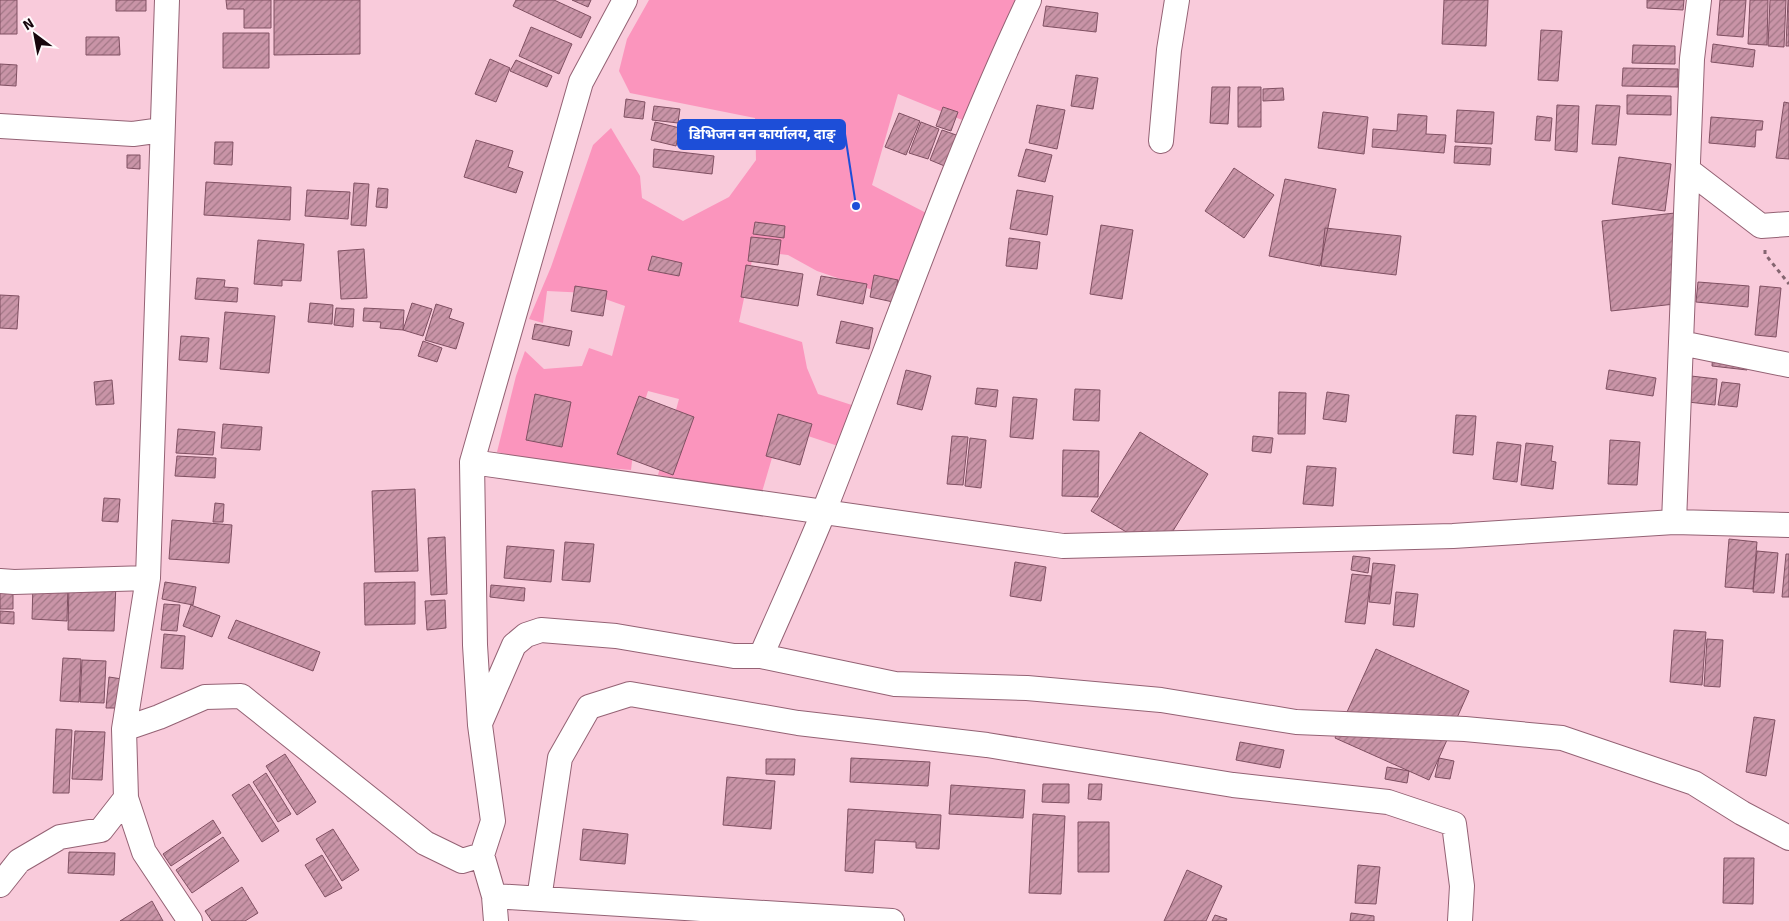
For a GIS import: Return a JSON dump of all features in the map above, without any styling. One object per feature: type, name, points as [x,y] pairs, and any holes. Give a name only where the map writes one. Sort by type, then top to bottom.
[{"type":"street","points":[[168,0],[162,130],[148,578],[124,729],[126,798],[144,852],[190,921]]},
{"type":"street","points":[[496,921],[494,896],[482,855],[493,821],[480,725],[475,645],[472,462],[581,82],[625,0]]},
{"type":"street","points":[[761,656],[824,512],[936,217],[1011,37],[1029,0]]},
{"type":"street","points":[[1161,141],[1169,50],[1177,0]]},
{"type":"street","points":[[1674,522],[1692,59],[1699,0]]},
{"type":"street","points":[[0,126],[133,134],[162,130]]},
{"type":"street","points":[[1688,170],[1761,226],[1789,224]]},
{"type":"street","points":[[1681,343],[1789,365]]},
{"type":"street","points":[[472,462],[1063,546],[1453,536],[1674,522],[1789,524]]},
{"type":"street","points":[[0,581],[148,578]]},
{"type":"street","points":[[480,725],[514,645],[526,635],[541,630],[616,636],[734,656],[761,656],[895,684],[1027,688],[1161,700],[1296,722],[1465,729],[1562,738],[1694,784],[1789,838]]},
{"type":"street","points":[[539,899],[560,758],[589,708],[630,694],[798,723],[986,745],[1233,785],[1388,802],[1454,824],[1462,886],[1460,921]]},
{"type":"street","points":[[124,729],[159,717],[205,697],[241,696],[425,843],[462,862],[482,855]]},
{"type":"street","points":[[0,886],[19,861],[60,837],[101,830],[126,798]]},
{"type":"street","points":[[494,896],[892,921]]},
{"type":"path","points":[[1761,226],[1765,254],[1789,284]]},
{"type":"shaded area","points":[[649,0],[1028,0],[977,126],[898,94],[872,185],[934,217],[899,299],[817,271],[788,255],[754,251],[739,322],[802,342],[807,368],[818,394],[861,408],[838,446],[781,427],[762,492],[658,475],[679,399],[648,391],[636,428],[631,470],[545,463],[497,452],[516,376],[525,351],[544,369],[582,366],[589,348],[612,356],[625,306],[588,293],[547,291],[543,323],[529,319],[551,267],[593,145],[611,128],[640,176],[642,198],[683,221],[729,197],[756,160],[755,118],[630,93],[619,71],[627,39]]},
{"type":"building","points":[[0,0],[17,0],[17,34],[0,34]]},
{"type":"building","points":[[116,0],[146,0],[146,11],[116,11]]},
{"type":"building","points":[[226,0],[271,0],[271,28],[244,28],[244,9],[227,9]]},
{"type":"building","points":[[274,0],[360,0],[360,54],[274,55]]},
{"type":"building","points":[[516,0],[554,0],[591,17],[581,38],[513,6]]},
{"type":"building","points":[[572,0],[591,0],[588,7]]},
{"type":"building","points":[[1444,0],[1488,0],[1486,46],[1442,44]]},
{"type":"building","points":[[1647,0],[1684,0],[1683,10],[1647,8]]},
{"type":"building","points":[[1720,0],[1746,0],[1743,37],[1717,35]]},
{"type":"building","points":[[1750,0],[1768,0],[1767,45],[1748,44]]},
{"type":"building","points":[[1770,0],[1786,0],[1784,47],[1768,46]]},
{"type":"building","points":[[1788,0],[1789,46],[1786,46]]},
{"type":"building","points":[[1046,6],[1098,13],[1096,32],[1043,26]]},
{"type":"building","points":[[531,27],[572,44],[559,74],[519,56]]},
{"type":"building","points":[[1541,30],[1562,31],[1558,81],[1538,80]]},
{"type":"building","points":[[223,33],[269,33],[269,68],[223,68]]},
{"type":"building","points":[[86,37],[119,37],[120,55],[86,55]]},
{"type":"building","points":[[1713,44],[1755,50],[1753,67],[1711,62]]},
{"type":"building","points":[[1633,45],[1675,46],[1675,64],[1632,63]]},
{"type":"building","points":[[490,59],[510,68],[496,102],[475,94]]},
{"type":"building","points":[[516,60],[552,76],[547,87],[510,71]]},
{"type":"building","points":[[0,64],[17,65],[16,86],[0,85]]},
{"type":"building","points":[[1623,68],[1678,69],[1678,87],[1622,86]]},
{"type":"building","points":[[1076,75],[1098,78],[1093,109],[1071,106]]},
{"type":"building","points":[[1212,87],[1230,87],[1228,124],[1210,123]]},
{"type":"building","points":[[1238,87],[1261,87],[1261,127],[1238,127]]},
{"type":"building","points":[[1283,88],[1284,100],[1263,101],[1263,89]]},
{"type":"building","points":[[1627,95],[1671,96],[1671,115],[1627,114]]},
{"type":"building","points":[[626,99],[645,102],[643,119],[624,117]]},
{"type":"building","points":[[1784,102],[1789,103],[1789,159],[1776,158]]},
{"type":"building","points":[[1037,105],[1065,110],[1057,149],[1029,143]]},
{"type":"building","points":[[1557,105],[1579,106],[1577,152],[1555,150]]},
{"type":"building","points":[[1596,105],[1620,106],[1616,145],[1592,144]]},
{"type":"building","points":[[654,106],[680,109],[678,123],[652,120]]},
{"type":"building","points":[[943,107],[958,112],[951,131],[936,126]]},
{"type":"building","points":[[1457,110],[1494,112],[1492,144],[1455,142]]},
{"type":"building","points":[[1323,112],[1368,117],[1364,154],[1318,148]]},
{"type":"building","points":[[899,113],[920,121],[906,155],[885,147]]},
{"type":"building","points":[[1398,114],[1427,116],[1426,134],[1446,135],[1444,153],[1372,147],[1373,129],[1397,131]]},
{"type":"building","points":[[1537,116],[1552,118],[1550,141],[1535,140]]},
{"type":"building","points":[[1711,117],[1763,121],[1762,130],[1756,130],[1755,147],[1709,143]]},
{"type":"building","points":[[655,122],[680,128],[676,146],[651,140]]},
{"type":"building","points":[[921,122],[939,129],[928,159],[909,153]]},
{"type":"building","points":[[942,130],[959,136],[947,167],[930,160]]},
{"type":"building","points":[[476,140],[513,151],[508,167],[523,172],[516,193],[464,177]]},
{"type":"building","points":[[215,142],[233,142],[232,165],[214,164]]},
{"type":"building","points":[[1455,146],[1491,148],[1490,165],[1454,163]]},
{"type":"building","points":[[654,149],[714,156],[712,174],[653,167]]},
{"type":"building","points":[[1026,149],[1052,155],[1045,182],[1018,176]]},
{"type":"building","points":[[127,155],[140,155],[140,169],[127,168]]},
{"type":"building","points":[[1619,157],[1671,164],[1665,211],[1612,204]]},
{"type":"building","points":[[1234,168],[1274,195],[1244,238],[1205,211]]},
{"type":"building","points":[[1285,179],[1336,189],[1320,266],[1269,256]]},
{"type":"building","points":[[206,182],[291,187],[290,220],[204,215]]},
{"type":"building","points":[[354,183],[369,184],[366,226],[351,225]]},
{"type":"building","points":[[378,188],[388,189],[387,208],[376,207]]},
{"type":"building","points":[[307,190],[350,192],[348,219],[305,216]]},
{"type":"building","points":[[1017,190],[1053,196],[1047,235],[1010,229]]},
{"type":"building","points":[[1675,213],[1684,303],[1611,311],[1602,221]]},
{"type":"building","points":[[755,222],[785,226],[784,238],[753,234]]},
{"type":"building","points":[[1101,225],[1133,230],[1122,299],[1090,294]]},
{"type":"building","points":[[1325,228],[1401,236],[1396,275],[1321,266]]},
{"type":"building","points":[[751,237],[781,240],[778,265],[748,261]]},
{"type":"building","points":[[1009,238],[1040,242],[1037,269],[1006,266]]},
{"type":"building","points":[[258,240],[304,244],[301,281],[282,280],[282,286],[254,284]]},
{"type":"building","points":[[364,249],[367,298],[341,299],[338,251]]},
{"type":"building","points":[[652,256],[682,263],[679,276],[648,270]]},
{"type":"building","points":[[746,265],[803,274],[798,306],[741,297]]},
{"type":"building","points":[[874,275],[898,280],[893,302],[870,297]]},
{"type":"building","points":[[821,276],[867,284],[863,304],[817,295]]},
{"type":"building","points":[[197,278],[225,280],[224,287],[238,288],[237,302],[195,299]]},
{"type":"building","points":[[1698,282],[1749,286],[1748,307],[1696,302]]},
{"type":"building","points":[[575,286],[607,291],[603,316],[571,311]]},
{"type":"building","points":[[1760,286],[1781,288],[1776,337],[1755,335]]},
{"type":"building","points":[[0,295],[19,296],[17,329],[0,328]]},
{"type":"building","points":[[310,303],[333,305],[332,324],[308,322]]},
{"type":"building","points":[[412,303],[432,309],[423,336],[403,330]]},
{"type":"building","points":[[436,304],[452,309],[449,318],[464,323],[456,349],[425,340]]},
{"type":"building","points":[[336,308],[354,309],[353,327],[334,325]]},
{"type":"building","points":[[364,308],[404,310],[403,330],[380,328],[381,322],[363,321]]},
{"type":"building","points":[[225,312],[275,316],[269,373],[220,369]]},
{"type":"building","points":[[841,321],[873,328],[869,349],[836,343]]},
{"type":"building","points":[[535,324],[572,331],[569,346],[532,339]]},
{"type":"building","points":[[181,336],[209,338],[207,362],[179,360]]},
{"type":"building","points":[[423,341],[442,348],[437,362],[418,356]]},
{"type":"building","points":[[1713,351],[1749,355],[1747,370],[1712,366]]},
{"type":"building","points":[[906,370],[931,376],[922,410],[897,404]]},
{"type":"building","points":[[1609,370],[1656,378],[1653,396],[1606,389]]},
{"type":"building","points":[[1691,376],[1717,379],[1715,405],[1688,402]]},
{"type":"building","points":[[112,380],[114,404],[96,405],[94,382]]},
{"type":"building","points":[[1722,382],[1740,384],[1737,407],[1718,405]]},
{"type":"building","points":[[977,388],[998,390],[996,407],[975,404]]},
{"type":"building","points":[[1075,389],[1100,390],[1099,421],[1073,420]]},
{"type":"building","points":[[1279,392],[1306,393],[1305,434],[1278,434]]},
{"type":"building","points":[[1327,392],[1349,395],[1346,422],[1323,419]]},
{"type":"building","points":[[535,394],[571,402],[562,447],[526,440]]},
{"type":"building","points":[[639,396],[694,417],[673,475],[617,454]]},
{"type":"building","points":[[1013,397],[1037,399],[1033,439],[1010,437]]},
{"type":"building","points":[[778,414],[812,424],[800,465],[766,456]]},
{"type":"building","points":[[1456,415],[1476,416],[1473,455],[1453,453]]},
{"type":"building","points":[[223,424],[262,427],[260,450],[221,448]]},
{"type":"building","points":[[178,429],[215,432],[213,455],[176,453]]},
{"type":"building","points":[[1140,432],[1208,474],[1160,552],[1091,511]]},
{"type":"building","points":[[952,436],[968,437],[963,485],[947,484]]},
{"type":"building","points":[[1253,436],[1273,438],[1271,453],[1252,451]]},
{"type":"building","points":[[970,438],[986,440],[981,488],[965,486]]},
{"type":"building","points":[[1610,440],[1640,442],[1637,485],[1608,484]]},
{"type":"building","points":[[1497,442],[1521,445],[1517,482],[1493,479]]},
{"type":"building","points":[[1526,443],[1553,446],[1551,461],[1556,462],[1553,489],[1521,485]]},
{"type":"building","points":[[1063,450],[1099,451],[1098,497],[1062,496]]},
{"type":"building","points":[[177,456],[216,458],[215,478],[175,476]]},
{"type":"building","points":[[1307,466],[1336,468],[1333,506],[1303,504]]},
{"type":"building","points":[[415,489],[418,571],[375,572],[372,491]]},
{"type":"building","points":[[104,498],[120,499],[118,522],[102,521]]},
{"type":"building","points":[[215,503],[224,504],[223,522],[213,522]]},
{"type":"building","points":[[172,520],[232,525],[229,563],[169,559]]},
{"type":"building","points":[[445,537],[447,594],[431,595],[428,538]]},
{"type":"building","points":[[1729,539],[1757,542],[1753,589],[1725,587]]},
{"type":"building","points":[[565,542],[594,544],[590,582],[562,580]]},
{"type":"building","points":[[507,546],[554,550],[551,582],[504,578]]},
{"type":"building","points":[[1757,551],[1778,553],[1774,593],[1753,592]]},
{"type":"building","points":[[1786,554],[1789,554],[1789,597],[1782,597]]},
{"type":"building","points":[[1353,556],[1370,558],[1368,573],[1351,570]]},
{"type":"building","points":[[1015,562],[1046,567],[1041,601],[1010,596]]},
{"type":"building","points":[[1373,563],[1395,565],[1390,604],[1369,602]]},
{"type":"building","points":[[1352,574],[1371,576],[1365,624],[1345,622]]},
{"type":"building","points":[[0,578],[13,578],[13,609],[0,609]]},
{"type":"building","points":[[165,582],[196,587],[193,605],[162,599]]},
{"type":"building","points":[[415,582],[415,624],[365,625],[364,583]]},
{"type":"building","points":[[33,583],[68,584],[67,621],[32,619]]},
{"type":"building","points":[[69,583],[116,584],[114,631],[68,630]]},
{"type":"building","points":[[491,585],[525,588],[524,601],[490,597]]},
{"type":"building","points":[[1396,592],[1418,594],[1414,627],[1393,625]]},
{"type":"building","points":[[445,600],[446,628],[427,630],[425,601]]},
{"type":"building","points":[[164,604],[180,605],[177,631],[161,630]]},
{"type":"building","points":[[191,605],[220,616],[212,637],[183,626]]},
{"type":"building","points":[[0,611],[14,612],[14,624],[0,623]]},
{"type":"building","points":[[236,620],[320,652],[313,671],[228,638]]},
{"type":"building","points":[[1674,630],[1706,632],[1702,685],[1670,682]]},
{"type":"building","points":[[164,634],[185,636],[183,669],[161,668]]},
{"type":"building","points":[[1707,639],[1723,640],[1720,687],[1704,686]]},
{"type":"building","points":[[1376,649],[1469,691],[1429,780],[1335,738]]},
{"type":"building","points":[[63,658],[81,659],[79,702],[60,701]]},
{"type":"building","points":[[82,660],[106,661],[104,703],[80,702]]},
{"type":"building","points":[[109,677],[122,679],[120,708],[106,708]]},
{"type":"building","points":[[1754,717],[1775,720],[1766,776],[1746,772]]},
{"type":"building","points":[[56,729],[72,730],[69,793],[53,793]]},
{"type":"building","points":[[75,731],[105,732],[102,780],[72,779]]},
{"type":"building","points":[[1240,742],[1284,750],[1280,768],[1236,760]]},
{"type":"building","points":[[285,754],[316,802],[297,815],[266,766]]},
{"type":"building","points":[[851,758],[930,762],[928,786],[850,782]]},
{"type":"building","points":[[1439,758],[1454,761],[1450,779],[1435,777]]},
{"type":"building","points":[[766,759],[795,759],[794,775],[766,774]]},
{"type":"building","points":[[1387,767],[1409,771],[1407,783],[1385,779]]},
{"type":"building","points":[[266,773],[291,814],[278,822],[253,782]]},
{"type":"building","points":[[727,777],[775,781],[771,829],[723,825]]},
{"type":"building","points":[[249,784],[279,831],[262,842],[232,795]]},
{"type":"building","points":[[1043,784],[1069,784],[1069,803],[1042,802]]},
{"type":"building","points":[[1089,784],[1102,784],[1101,800],[1088,799]]},
{"type":"building","points":[[951,785],[1025,790],[1023,818],[949,814]]},
{"type":"building","points":[[848,809],[941,815],[939,849],[916,848],[916,842],[875,840],[873,873],[845,871]]},
{"type":"building","points":[[1033,814],[1065,816],[1061,894],[1029,893]]},
{"type":"building","points":[[213,820],[221,833],[171,866],[163,854]]},
{"type":"building","points":[[1078,822],[1109,822],[1109,872],[1078,872]]},
{"type":"building","points":[[333,829],[359,870],[342,881],[316,839]]},
{"type":"building","points":[[583,829],[628,834],[625,864],[580,860]]},
{"type":"building","points":[[223,837],[239,861],[192,893],[176,870]]},
{"type":"building","points":[[69,852],[115,853],[114,875],[68,873]]},
{"type":"building","points":[[322,855],[342,888],[325,897],[305,865]]},
{"type":"building","points":[[1724,858],[1754,858],[1753,904],[1723,903]]},
{"type":"building","points":[[1358,865],[1380,867],[1376,904],[1355,903]]},
{"type":"building","points":[[1187,870],[1222,886],[1206,921],[1164,921]]},
{"type":"building","points":[[242,887],[258,913],[245,921],[212,921],[205,911]]},
{"type":"building","points":[[152,901],[163,921],[120,921]]},
{"type":"building","points":[[1351,913],[1374,916],[1374,921],[1350,921]]},
{"type":"building","points":[[1215,915],[1227,919],[1226,921],[1212,921]]},
{"type":"place","name":"डिभिजन वन कार्यालय, दाङ्","points":[[856,206]]}]
